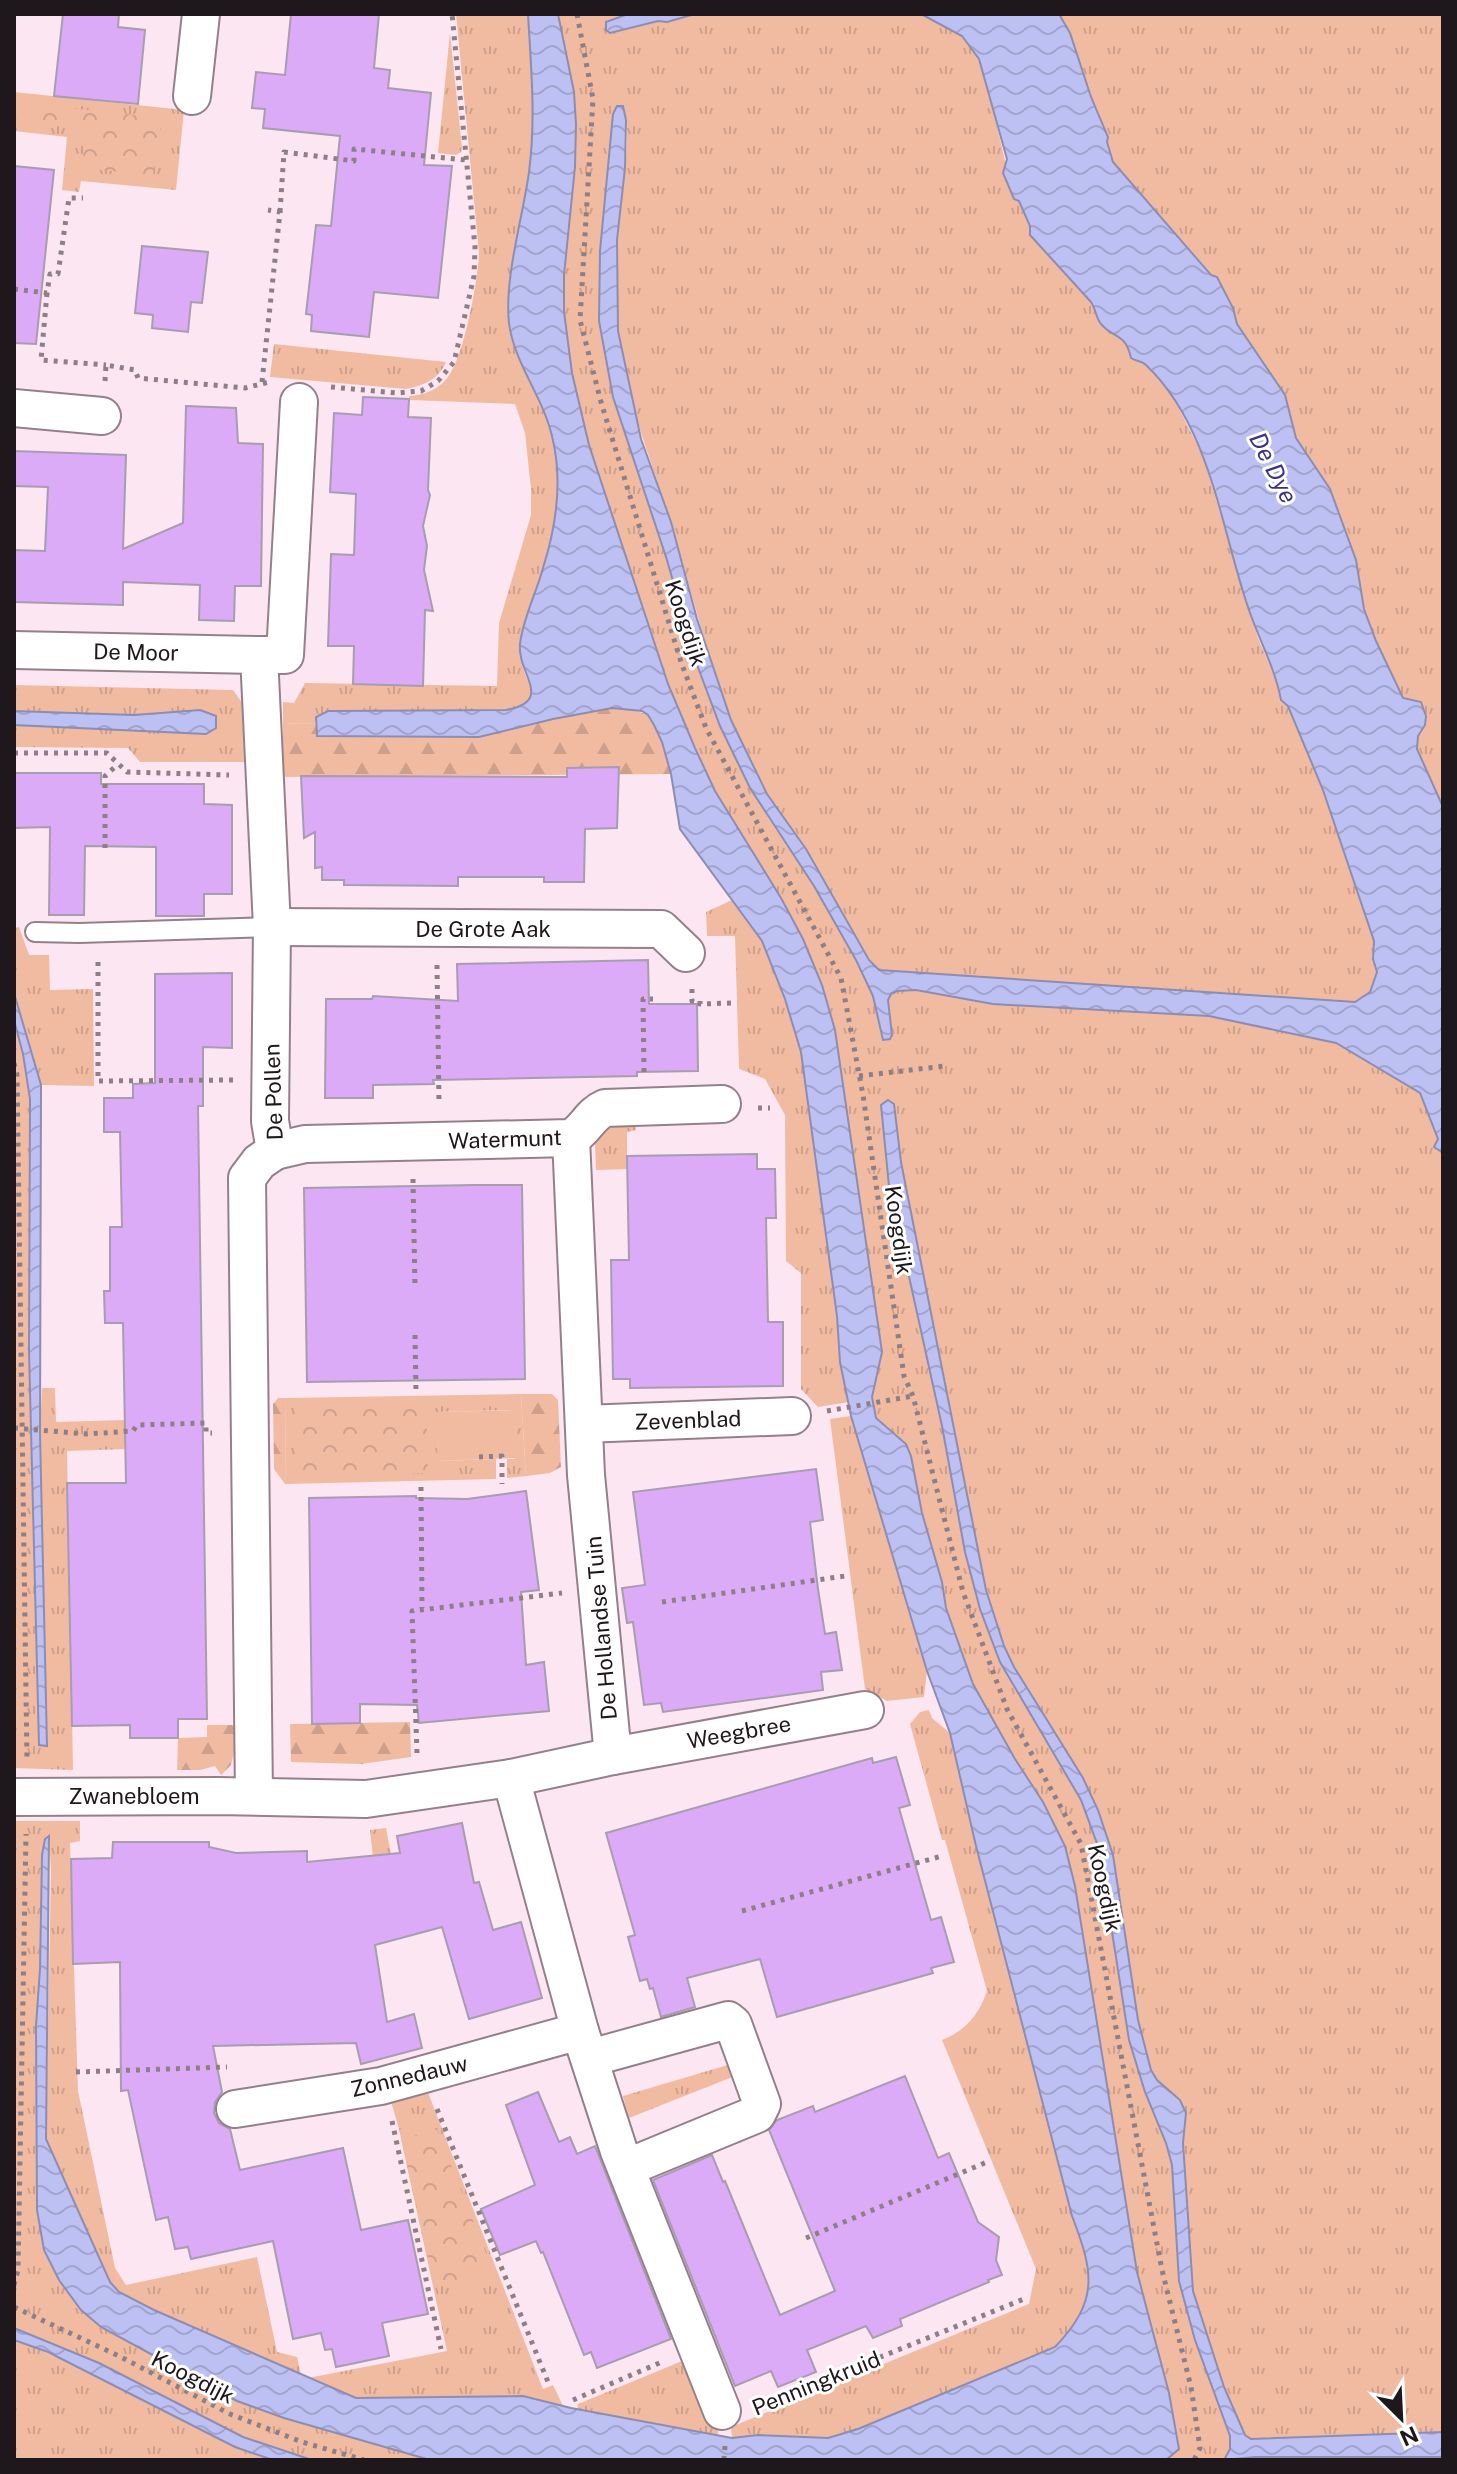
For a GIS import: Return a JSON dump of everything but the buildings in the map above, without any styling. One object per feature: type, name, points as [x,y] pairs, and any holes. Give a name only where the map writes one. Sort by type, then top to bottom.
[{"type":"street","points":[[192,96],[201,14]]},
{"type":"street","points":[[259,655],[285,655],[300,390]]},
{"type":"street","points":[[14,408],[102,416]]},
{"type":"street","name":"De Moor","points":[[14,650],[259,655]]},
{"type":"street","name":"De Pollen","points":[[254,1796],[247,1178],[259,1162],[275,1151],[270,1121],[272,927],[259,655]]},
{"type":"street","name":"De Grote Aak","points":[[272,927],[661,929],[689,968]]},
{"type":"street","name":"Watermunt","points":[[275,1151],[305,1144],[571,1138],[585,1130],[590,1119],[605,1108],[722,1104]]},
{"type":"street","name":"De Hollandse Tuin","points":[[571,1138],[586,1475],[613,1756]]},
{"type":"street","name":"Zevenblad","points":[[584,1424],[792,1416]]},
{"type":"street","name":"Weegbree","points":[[613,1756],[865,1710]]},
{"type":"street","points":[[254,1796],[366,1799],[511,1778],[613,1756]]},
{"type":"street","name":"Penningkruid","points":[[511,1778],[585,2045],[624,2162],[722,2411]]},
{"type":"street","name":"Zwanebloem","points":[[21,1797],[254,1796]]},
{"type":"street","name":"Zonnedauw","points":[[235,2109],[381,2086],[428,2074],[728,2020],[733,2024],[762,2104],[757,2114],[638,2163],[624,2162]]},
{"type":"lane","points":[[35,932],[272,927]]},
{"type":"path","points":[[83,198],[69,198],[58,274],[50,274],[41,360],[135,370],[138,378],[245,388],[262,382],[300,390],[421,391],[438,381],[454,362],[474,276],[475,247],[452,14]]},
{"type":"path","name":"Koogdijk","points":[[577,14],[593,99],[580,320],[601,402],[681,662],[706,728],[841,978],[859,1076],[904,1376],[913,1396],[963,1592],[1007,1709],[1081,1844],[1162,2270],[1191,2387],[1200,2448],[1194,2460]]},
{"type":"path","points":[[262,382],[284,152],[354,161],[354,149],[466,160]]},
{"type":"path","points":[[268,210],[280,212]]},
{"type":"path","points":[[14,289],[47,293]]},
{"type":"path","points":[[102,416],[106,365]]},
{"type":"path","points":[[14,753],[107,753],[127,772],[264,776]]},
{"type":"path","points":[[105,848],[105,776],[118,764]]},
{"type":"path","points":[[415,1288],[437,928]]},
{"type":"path","points":[[98,933],[98,1081],[270,1080]]},
{"type":"path","points":[[689,968],[692,1001],[700,1001],[700,1004],[731,1003]]},
{"type":"path","points":[[644,1107],[643,999],[653,999]]},
{"type":"path","points":[[14,1063],[17,1075],[21,1797],[18,2270],[14,2285]]},
{"type":"path","points":[[859,1076],[945,1066]]},
{"type":"path","points":[[415,1335],[416,1392]]},
{"type":"path","points":[[834,1410],[913,1396]]},
{"type":"path","points":[[17,1428],[87,1434],[133,1431],[137,1425],[206,1423],[206,1433],[249,1434]]},
{"type":"path","points":[[479,1457],[502,1456],[502,1484]]},
{"type":"path","points":[[421,1487],[422,1608]]},
{"type":"path","points":[[662,1602],[845,1576]]},
{"type":"path","points":[[420,1792],[414,1723],[412,1611],[599,1588]]},
{"type":"path","points":[[742,1911],[942,1856]]},
{"type":"path","points":[[76,2072],[227,2067]]},
{"type":"path","points":[[428,2074],[439,2119],[548,2382]]},
{"type":"path","points":[[381,2086],[395,2131],[441,2349]]},
{"type":"path","points":[[806,2238],[987,2162]]},
{"type":"path","name":"Penningkruid","points":[[722,2411],[734,2417],[1024,2299]]},
{"type":"path","name":"Koogdijk","points":[[14,2307],[119,2356],[230,2414],[302,2442],[364,2460]]},
{"type":"path","points":[[573,2400],[696,2347]]},
{"type":"green space","points":[[456,14],[528,14],[533,93],[531,152],[511,268],[509,322],[552,436],[558,492],[550,547],[522,656],[532,695],[521,706],[506,710],[328,711],[316,717],[315,724],[283,723],[283,702],[294,703],[305,683],[497,686],[499,623],[531,515],[525,433],[515,404],[410,400],[409,396],[435,388],[444,382],[454,367],[469,318],[478,266]]},
{"type":"green space","points":[[558,14],[628,14],[606,22],[606,30],[667,22],[695,14],[921,14],[962,36],[979,59],[985,75],[1014,199],[1019,201],[1030,227],[1030,235],[1091,302],[1100,323],[1123,340],[1131,358],[1144,362],[1172,395],[1203,456],[1258,638],[1323,790],[1374,941],[1373,959],[1377,971],[1370,992],[1355,1002],[879,970],[854,936],[819,872],[756,775],[729,714],[708,651],[621,355],[616,307],[616,261],[627,133],[623,107],[615,108],[600,250],[599,321],[613,397],[667,560],[696,662],[720,726],[768,818],[814,886],[856,960],[873,996],[883,1039],[890,1039],[892,1035],[888,1000],[897,991],[916,990],[993,1004],[1209,1016],[1336,1043],[1420,1093],[1439,1139],[1434,1147],[1443,1153],[1443,2460],[1243,2460],[1245,2435],[1224,2387],[1192,2290],[1183,2143],[1186,2113],[1180,2100],[1157,2080],[1151,2070],[1138,2020],[1113,1855],[1098,1810],[1083,1778],[1014,1667],[1004,1646],[981,1572],[881,1105],[889,1186],[942,1426],[965,1553],[980,1609],[1000,1662],[1081,1800],[1099,1849],[1129,2040],[1172,2165],[1179,2281],[1195,2340],[1230,2436],[1230,2448],[1224,2460],[1166,2460],[1179,2448],[1169,2393],[1137,2272],[1075,1886],[1065,1846],[1043,1802],[973,1684],[946,1608],[906,1444],[876,1418],[872,1397],[882,1352],[830,1009],[803,939],[715,791],[668,684],[589,445],[572,373],[564,312],[576,124],[574,92]]},
{"type":"green space","points":[[1059,14],[1443,14],[1443,807],[1417,749],[1418,736],[1425,725],[1398,690],[1376,641],[1364,609],[1356,560],[1330,489],[1296,438],[1285,395],[1253,350],[1237,324],[1233,308],[1206,268],[1113,162],[1070,33]]},
{"type":"green space","points":[[450,33],[462,148],[456,155],[438,153]]},
{"type":"green space","points":[[14,92],[184,110],[176,190],[81,181],[79,192],[62,190],[67,137],[14,131]]},
{"type":"green space","points":[[14,102],[162,118],[153,175],[82,168],[86,125],[14,118]]},
{"type":"green space","points":[[274,344],[446,362],[430,381],[406,389],[270,377]]},
{"type":"green space","points":[[14,685],[233,690],[243,704],[244,762],[140,762],[128,748],[14,747],[14,725],[206,734],[200,710],[134,715],[14,711]]},
{"type":"green space","points":[[612,708],[631,709],[648,715],[662,742],[671,774],[283,777],[283,723],[315,724],[318,736],[479,737]]},
{"type":"green space","points":[[732,900],[762,941],[785,999],[801,1053],[837,1316],[840,1362],[849,1402],[818,1407],[801,1389],[801,1273],[786,1261],[785,1115],[765,1079],[739,1069],[735,936],[707,936],[706,912]]},
{"type":"green space","points":[[19,927],[29,955],[49,955],[50,990],[93,989],[94,1086],[41,1085],[14,993],[14,928]]},
{"type":"green space","points":[[14,1020],[30,1099],[29,1351],[39,1745],[47,1745],[40,1433],[42,1388],[55,1388],[56,1422],[126,1420],[126,1449],[67,1451],[73,1770],[14,1768]]},
{"type":"green space","points":[[636,1116],[636,1130],[627,1132],[627,1169],[596,1170],[595,1143],[599,1129]]},
{"type":"green space","points":[[521,1394],[526,1476],[507,1478],[507,1459],[515,1459],[514,1410],[437,1412],[438,1461],[496,1459],[496,1479],[285,1484],[286,1398]]},
{"type":"green space","points":[[521,1394],[552,1394],[558,1400],[561,1467],[550,1473],[526,1476]]},
{"type":"green space","points":[[278,1398],[286,1398],[285,1484],[274,1469],[273,1404]]},
{"type":"green space","points":[[426,1404],[428,1473],[297,1478],[297,1406]]},
{"type":"green space","points":[[515,1410],[516,1458],[438,1461],[436,1412]]},
{"type":"green space","points":[[851,1416],[927,1671],[924,1697],[887,1701],[865,1689],[830,1419]]},
{"type":"green space","points":[[929,1710],[932,1718],[950,1733],[976,1846],[1085,2256],[1088,2284],[1083,2311],[1074,2327],[1055,2347],[858,2429],[828,2438],[758,2435],[732,2438],[731,2427],[1029,2304],[1036,2269],[942,2040],[970,2021],[987,1991],[910,1724],[920,1712]]},
{"type":"green space","points":[[410,1722],[411,1757],[361,1764],[291,1762],[290,1724]]},
{"type":"green space","points":[[207,1725],[236,1725],[237,1752],[234,1752],[231,1765],[221,1775],[215,1766],[200,1770],[177,1770],[178,1738],[207,1737]]},
{"type":"green space","points":[[14,1821],[80,1821],[80,1841],[70,1843],[78,2091],[115,2268],[126,2285],[257,2257],[277,2352],[297,2357],[301,2375],[154,2310],[119,2292],[110,2282],[46,2139],[49,1837],[45,1839],[42,1855],[36,2026],[37,2210],[44,2249],[101,2327],[237,2401],[284,2418],[430,2460],[312,2460],[283,2451],[243,2437],[99,2363],[14,2328]]},
{"type":"green space","points":[[386,1828],[396,1881],[376,1885],[370,1830]]},
{"type":"green space","points":[[731,2064],[735,2076],[629,2118],[623,2096]]},
{"type":"green space","points":[[427,2090],[543,2389],[553,2385],[563,2406],[523,2396],[356,2398],[308,2378],[447,2351],[390,2098]]},
{"type":"green space","points":[[437,2130],[493,2271],[434,2285],[401,2139]]},
{"type":"green space","points":[[14,2340],[80,2368],[207,2433],[273,2460],[14,2460]]},
{"type":"green space","points":[[687,2359],[718,2428],[718,2435],[577,2409],[578,2404]]},
{"type":"water","points":[[528,14],[558,14],[574,92],[575,167],[564,275],[564,312],[572,373],[589,445],[668,684],[695,748],[715,791],[803,939],[822,985],[835,1030],[882,1352],[872,1397],[876,1418],[906,1444],[911,1456],[946,1608],[973,1684],[1043,1802],[1065,1846],[1075,1886],[1137,2272],[1169,2393],[1179,2449],[1166,2460],[430,2460],[284,2418],[237,2401],[101,2327],[81,2310],[59,2280],[44,2250],[37,2210],[36,2026],[42,1855],[45,1839],[49,1836],[46,2139],[110,2282],[119,2292],[154,2310],[356,2398],[523,2396],[732,2438],[758,2435],[828,2438],[858,2429],[1055,2347],[1069,2331],[1086,2300],[1088,2270],[1085,2254],[1072,2216],[976,1846],[950,1733],[927,1671],[851,1416],[840,1362],[837,1316],[801,1052],[785,999],[762,941],[680,829],[662,742],[648,715],[642,711],[612,708],[479,737],[317,736],[316,717],[328,711],[506,710],[521,706],[531,693],[520,644],[551,536],[557,469],[548,422],[517,352],[509,323],[509,287],[531,152]]},
{"type":"water","points":[[628,14],[695,14],[610,33],[606,30],[606,22]]},
{"type":"water","name":"De Dye","points":[[921,14],[1059,14],[1070,33],[1108,137],[1113,162],[1211,275],[1217,277],[1233,308],[1237,324],[1285,395],[1296,438],[1330,489],[1356,560],[1364,609],[1376,641],[1403,698],[1421,702],[1426,716],[1425,725],[1418,736],[1417,749],[1443,807],[1443,1153],[1434,1147],[1438,1139],[1420,1093],[1336,1043],[1209,1016],[993,1004],[916,990],[897,991],[888,1000],[892,1035],[890,1039],[883,1040],[873,996],[856,960],[814,886],[750,788],[720,726],[696,662],[667,560],[613,397],[599,321],[600,251],[613,114],[617,106],[623,106],[626,120],[625,168],[617,240],[618,331],[641,439],[671,522],[697,619],[731,720],[767,794],[806,849],[869,960],[879,970],[1355,1002],[1370,992],[1377,972],[1373,959],[1374,941],[1323,790],[1288,706],[1281,700],[1250,613],[1210,476],[1185,416],[1144,363],[1131,358],[1126,344],[1100,323],[1091,302],[1030,235],[1030,226],[1003,173],[1007,159],[979,59],[962,36]]},
{"type":"water","points":[[200,710],[216,716],[216,728],[206,734],[14,725],[14,711],[134,715]]},
{"type":"water","points":[[14,993],[41,1085],[40,1433],[47,1746],[39,1745],[29,1351],[30,1099],[14,1020]]},
{"type":"water","points":[[888,1100],[894,1104],[901,1162],[986,1590],[1014,1667],[1083,1778],[1098,1810],[1113,1855],[1138,2020],[1151,2070],[1157,2080],[1180,2100],[1186,2113],[1183,2143],[1193,2291],[1224,2387],[1245,2435],[1251,2439],[1443,2432],[1443,2457],[1255,2457],[1224,2460],[1230,2449],[1230,2436],[1195,2340],[1179,2281],[1172,2165],[1129,2040],[1099,1849],[1081,1800],[1000,1662],[980,1609],[965,1552],[942,1426],[889,1186],[881,1105]]},
{"type":"water","points":[[14,2328],[99,2363],[243,2437],[312,2460],[273,2460],[235,2447],[48,2352],[14,2340]]}]
